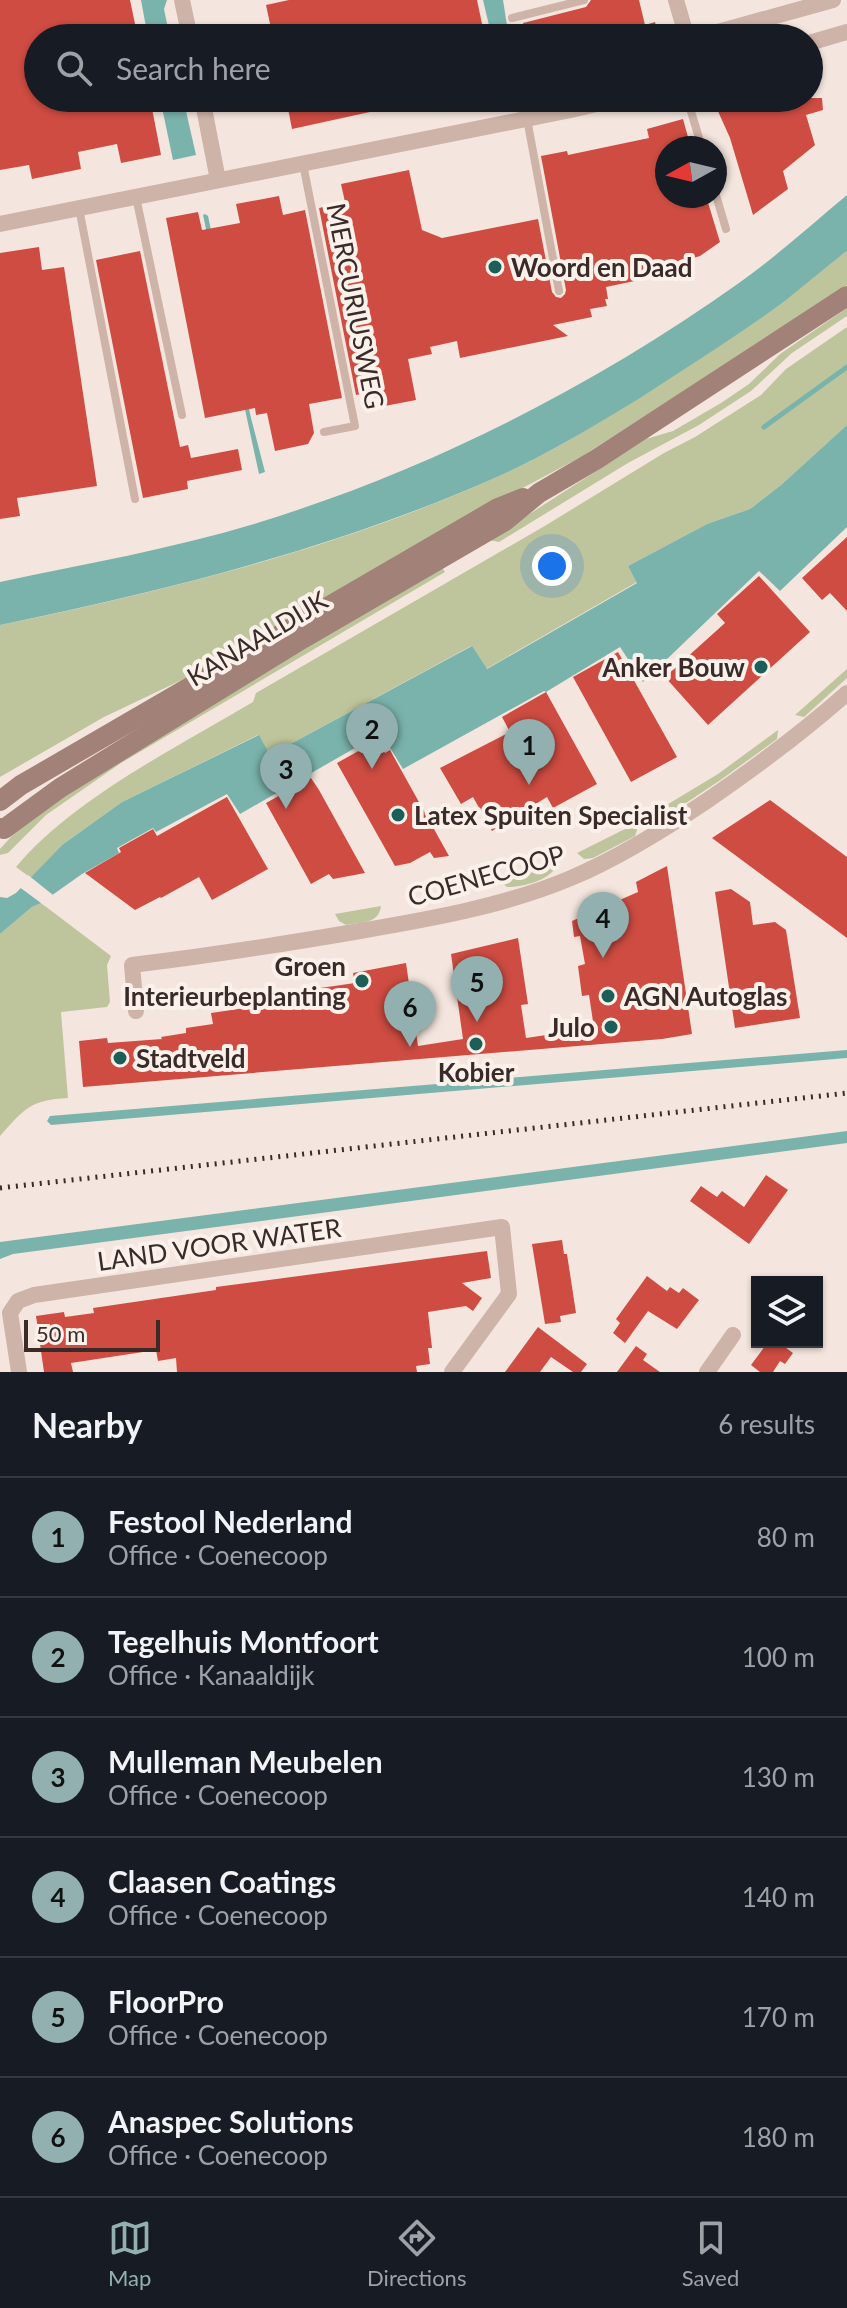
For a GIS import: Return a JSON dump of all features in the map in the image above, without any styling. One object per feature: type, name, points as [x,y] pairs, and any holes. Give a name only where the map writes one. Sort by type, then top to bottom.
[{"type":"main road","name":"KANAALDIJK","points":[[1,825],[302,639],[505,521],[539,493],[597,459],[847,296]]},
{"type":"main road","name":"KANAALDIJK","points":[[0,801],[21,785],[179,692],[498,508],[539,493]]},
{"type":"street","points":[[182,0],[187,24]]},
{"type":"street","points":[[676,0],[683,24]]},
{"type":"street","points":[[746,24],[833,0]]},
{"type":"street","points":[[823,39],[847,32]]},
{"type":"street","points":[[205,112],[218,180]]},
{"type":"street","points":[[0,224],[559,112]]},
{"type":"street","name":"COENECOOP","points":[[136,1011],[132,965],[408,923],[524,894],[573,878],[676,821],[787,744],[847,693]]},
{"type":"street","name":"LAND VOOR WATER","points":[[19,1372],[10,1313],[18,1301],[34,1295],[502,1227],[509,1294],[452,1372]]},
{"type":"street","points":[[707,1372],[733,1335]]},
{"type":"lane","points":[[512,18],[584,0]]},
{"type":"lane","points":[[691,112],[698,136]]},
{"type":"lane","points":[[527,119],[559,291]]},
{"type":"lane","name":"MERCURIUSWEG","points":[[303,164],[355,426],[324,432]]},
{"type":"lane","points":[[136,197],[182,415]]},
{"type":"lane","points":[[79,208],[135,499]]},
{"type":"lane","points":[[720,208],[726,229]]},
{"type":"green space","points":[[847,251],[847,285],[581,457],[502,499],[230,657],[104,717],[0,777],[0,625],[190,582],[315,546],[497,477],[573,438],[671,377],[748,325]]},
{"type":"green space","points":[[847,308],[847,316],[792,353],[751,391],[699,425],[628,463],[499,542],[489,540],[646,439],[673,431],[721,403],[749,384],[780,354]]},
{"type":"green space","points":[[847,327],[847,425],[750,509],[707,524],[628,566],[637,582],[486,669],[471,646],[270,755],[258,735],[122,802],[62,845],[31,878],[16,867],[67,819],[127,776],[253,702],[256,693],[695,437],[761,395],[786,369]]},
{"type":"green space","points":[[441,566],[445,572],[121,763],[46,815],[8,853],[0,855],[0,849],[18,829],[64,793]]},
{"type":"green space","points":[[847,669],[847,678],[804,717],[795,715]]},
{"type":"green space","points":[[778,730],[777,739],[665,817],[655,812],[718,774]]},
{"type":"green space","points":[[635,824],[635,836],[593,858],[584,859],[577,853]]},
{"type":"green space","points":[[553,863],[553,871],[532,883],[507,887],[498,879]]},
{"type":"green space","points":[[41,903],[111,956],[107,965],[110,1002],[107,1007],[61,1012],[68,1098],[36,1104],[15,1119],[0,1136],[0,934]]},
{"type":"green space","points":[[381,906],[373,919],[346,925],[335,914]]},
{"type":"water","points":[[141,0],[167,0],[164,9],[167,24],[145,24]]},
{"type":"water","points":[[483,0],[503,0],[507,24],[489,24]]},
{"type":"water","points":[[163,112],[186,112],[196,155],[173,160]]},
{"type":"water","points":[[847,195],[847,251],[732,338],[640,398],[534,459],[437,502],[315,545],[127,597],[0,625],[0,582],[160,549],[254,524],[382,479],[506,423],[625,358],[683,321],[753,273]]},
{"type":"water","points":[[203,215],[208,216],[265,472],[259,474]]},
{"type":"water","points":[[847,425],[847,527],[780,591],[759,571],[643,682],[620,647],[546,692],[403,769],[381,733],[240,814],[227,794],[156,832],[153,828],[117,848],[119,853],[32,907],[0,934],[0,897],[7,898],[16,893],[62,845],[122,802],[259,735],[270,755],[472,646],[487,669],[637,583],[628,566],[707,524],[750,509]]},
{"type":"water","points":[[847,1050],[847,1058],[51,1125],[47,1121],[50,1116]]},
{"type":"water","points":[[847,1131],[847,1143],[13,1254],[0,1259],[0,1242]]},
{"type":"pier","points":[[28,875],[56,897],[45,906],[18,886]]},
{"type":"building","points":[[0,0],[130,0],[135,24],[24,24],[24,112],[153,112],[161,155],[121,163],[117,144],[78,152],[81,169],[32,179],[29,165],[0,170]]},
{"type":"building","points":[[289,0],[477,0],[482,24],[270,24],[266,5]]},
{"type":"building","points":[[591,0],[639,0],[645,24],[523,24],[523,23],[586,7]]},
{"type":"building","points":[[289,112],[370,112],[292,129]]},
{"type":"building","points":[[718,112],[816,112],[806,115],[815,145],[783,171],[788,189],[753,215],[730,138]]},
{"type":"building","points":[[683,119],[688,136],[655,136],[655,208],[710,208],[720,242],[700,256],[671,265],[673,273],[606,287],[607,306],[590,309],[592,317],[553,325],[568,336],[460,358],[457,341],[430,347],[432,354],[408,359],[416,400],[369,409],[366,393],[356,395],[319,208],[345,202],[341,184],[409,170],[422,230],[442,238],[538,219],[552,292],[561,298],[566,290],[541,156],[567,151],[568,155],[649,138],[647,129]]},
{"type":"building","points":[[279,196],[283,215],[305,210],[342,398],[309,404],[314,433],[308,444],[275,451],[267,413],[256,415],[255,408],[205,418],[166,218],[198,212],[202,230],[240,223],[236,204]]},
{"type":"building","points":[[39,247],[42,270],[64,267],[97,486],[17,498],[20,516],[0,519],[0,253]]},
{"type":"building","points":[[140,251],[180,447],[188,445],[191,458],[238,449],[242,470],[187,481],[188,489],[143,498],[96,260]]},
{"type":"building","points":[[847,537],[847,611],[830,593],[822,600],[802,578]]},
{"type":"building","points":[[759,576],[810,632],[708,725],[665,677],[725,623],[717,614]]},
{"type":"building","points":[[618,652],[677,757],[631,782],[573,677]]},
{"type":"building","points":[[546,692],[597,784],[553,808],[547,797],[492,831],[473,797],[461,804],[440,768],[510,732],[502,717]]},
{"type":"building","points":[[378,740],[385,753],[390,750],[449,856],[434,858],[430,852],[410,863],[395,866],[337,763]]},
{"type":"building","points":[[311,778],[365,873],[333,879],[329,874],[311,884],[266,803]]},
{"type":"building","points":[[227,797],[268,869],[212,900],[199,877],[135,910],[85,873],[121,852],[119,848],[153,829],[157,836]]},
{"type":"building","points":[[770,800],[847,857],[847,938],[712,838]]},
{"type":"building","points":[[667,866],[692,1034],[83,1087],[79,1041],[107,1038],[108,1043],[162,1039],[186,1033],[186,1028],[213,1024],[211,1013],[252,1007],[251,998],[355,983],[353,973],[406,963],[418,1046],[463,1039],[451,954],[518,938],[528,1004],[521,1005],[526,1038],[594,1028],[589,995],[582,996],[578,966],[585,964],[580,936],[574,937],[572,921],[638,892],[636,882]]},
{"type":"building","points":[[731,889],[750,902],[753,925],[775,922],[786,930],[800,1018],[735,1028],[715,892]]},
{"type":"building","points":[[766,1175],[788,1190],[749,1244],[690,1201],[701,1186],[717,1197],[722,1191],[744,1207]]},
{"type":"building","points":[[562,1240],[576,1313],[560,1316],[561,1322],[545,1324],[532,1244]]},
{"type":"building","points":[[487,1251],[491,1278],[462,1283],[482,1298],[473,1311],[466,1306],[428,1312],[432,1348],[428,1348],[430,1364],[416,1366],[417,1372],[177,1372],[176,1358],[158,1361],[156,1350],[71,1363],[73,1372],[44,1372],[36,1316],[64,1312],[65,1317],[94,1313],[93,1308],[216,1290],[216,1287]]},
{"type":"building","points":[[647,1276],[667,1291],[670,1287],[679,1293],[683,1288],[699,1300],[677,1329],[648,1311],[625,1343],[613,1333],[620,1323],[616,1319]]},
{"type":"building","points":[[538,1327],[587,1364],[581,1372],[573,1372],[551,1357],[540,1372],[505,1372]]},
{"type":"building","points":[[636,1346],[647,1354],[643,1360],[660,1372],[617,1372]]},
{"type":"building","points":[[764,1348],[786,1348],[793,1353],[785,1364],[780,1361],[773,1372],[760,1372],[751,1365]]},
{"type":"waterway","points":[[764,427],[847,367]]},
{"type":"railway","points":[[0,1188],[847,1093]]},
{"type":"place","name":"Woord en Daad","points":[[495,267]]},
{"type":"place","name":"Anker Bouw","points":[[761,667]]},
{"type":"place","name":"Tegelhuis Montfoort","points":[[372,769]]},
{"type":"place","name":"Festool Nederland","points":[[529,785]]},
{"type":"place","name":"Mulleman Meubelen","points":[[286,809]]},
{"type":"place","name":"Latex Spuiten Specialist","points":[[398,815]]},
{"type":"place","name":"Claasen Coatings","points":[[603,958]]},
{"type":"place","name":"Groen Interieurbeplanting","points":[[362,981]]},
{"type":"place","name":"AGN Autoglas","points":[[608,996]]},
{"type":"place","name":"FloorPro","points":[[477,1022]]},
{"type":"place","name":"Julo","points":[[611,1027]]},
{"type":"place","name":"Kobier","points":[[476,1044]]},
{"type":"place","name":"Anaspec Solutions","points":[[410,1047]]},
{"type":"place","name":"Stadtveld","points":[[120,1058]]}]
